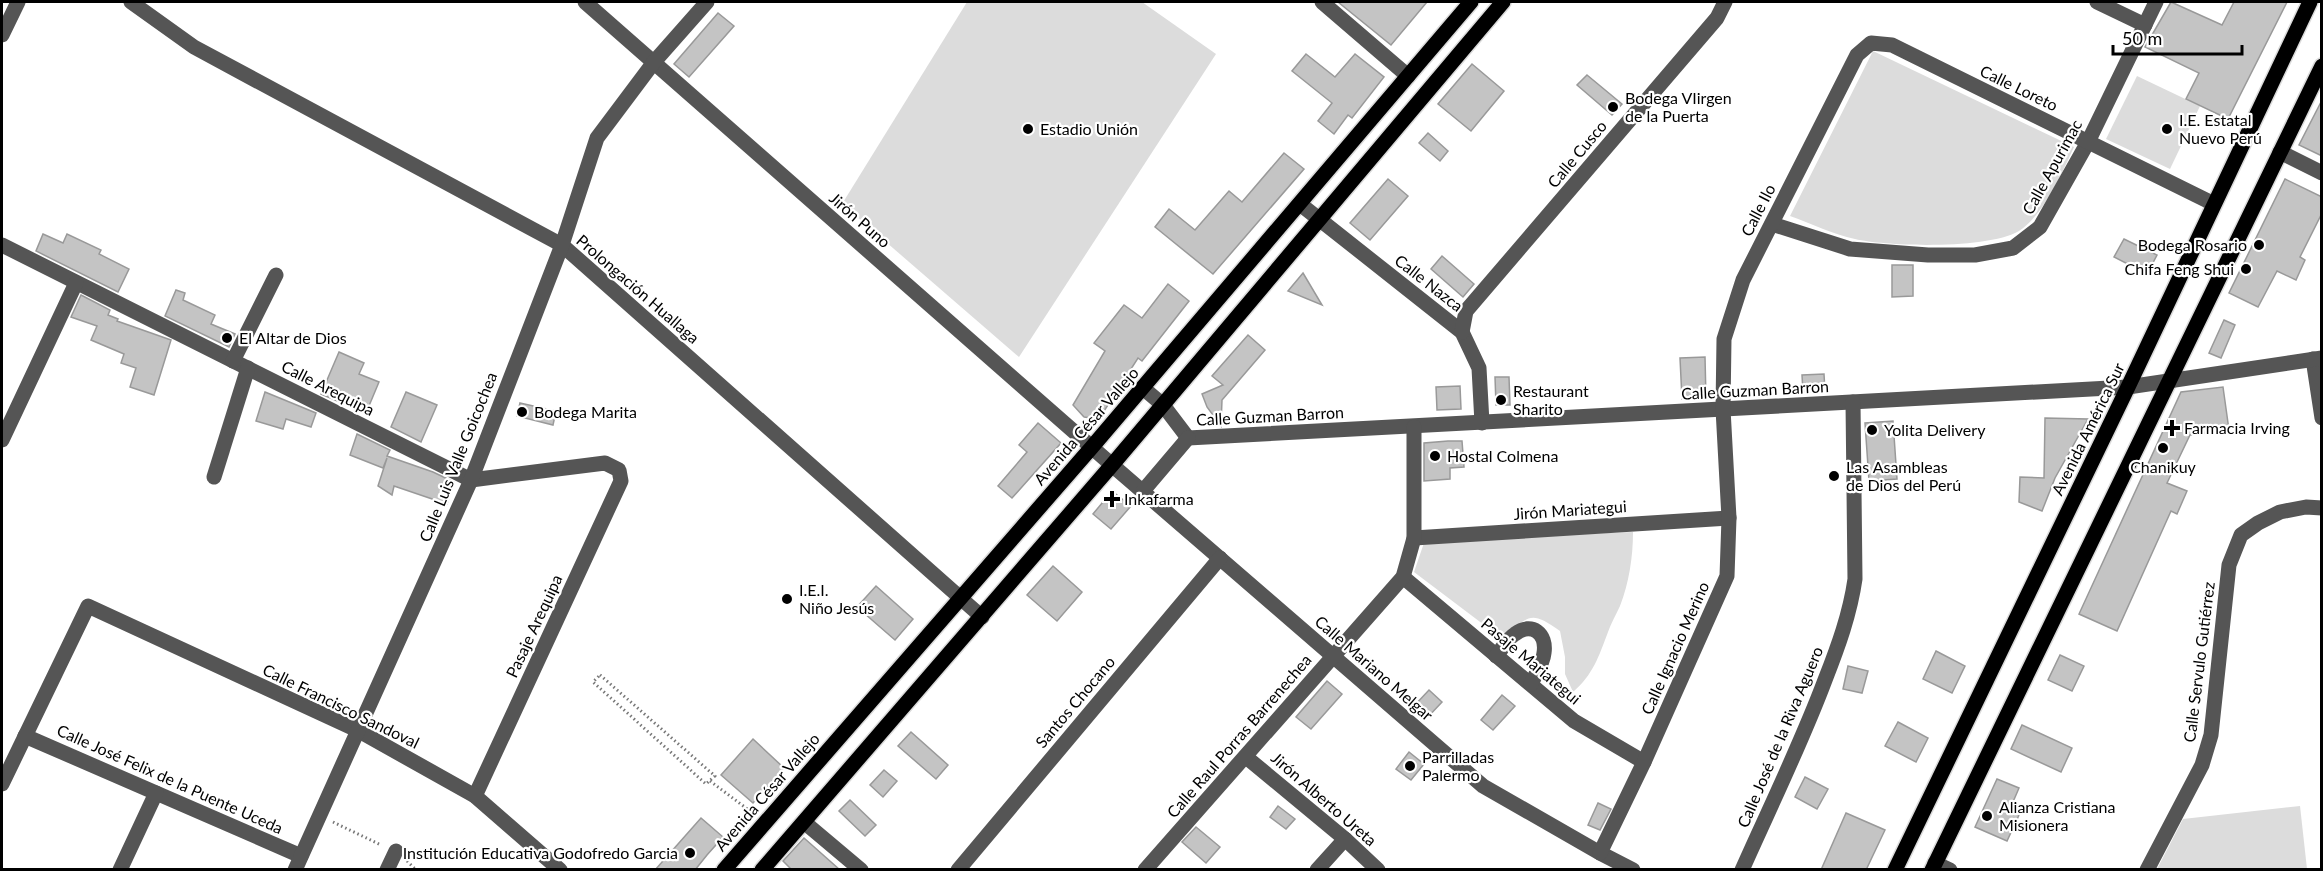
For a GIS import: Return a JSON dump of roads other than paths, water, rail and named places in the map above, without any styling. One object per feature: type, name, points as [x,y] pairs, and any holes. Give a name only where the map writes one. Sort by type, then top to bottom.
[{"type":"main road","name":"Avenida César Vallejo","points":[[724,870],[764,821],[1143,388],[1471,2]]},
{"type":"main road","points":[[762,870],[1112,465],[1503,2]]},
{"type":"main road","name":"Avenida América Sur","points":[[1895,870],[2128,387],[2310,2]]},
{"type":"main road","points":[[1442,36],[1460,51]]},
{"type":"main road","points":[[1934,866],[2322,66]]},
{"type":"street","points":[[2,35],[18,2]]},
{"type":"street","name":"Prolongación Huallaga","points":[[131,2],[194,47],[562,245],[982,617]]},
{"type":"street","name":"Jirón Puno","points":[[585,2],[1112,465]]},
{"type":"street","name":"Calle Luis Valle Goicochea","points":[[298,863],[471,480],[562,245],[597,138],[654,62],[707,2]]},
{"type":"street","points":[[1323,2],[1408,76]]},
{"type":"street","name":"Calle Cusco","points":[[1462,332],[1466,311],[1709,27],[1725,2]]},
{"type":"street","points":[[2097,2],[2145,25]]},
{"type":"street","name":"Calle Apurimac","points":[[1772,224],[1850,249],[1928,255],[1975,255],[2013,248],[2040,227],[2088,142],[2156,2]]},
{"type":"street","name":"Calle Loreto","points":[[1871,43],[1892,45],[2214,204]]},
{"type":"street","name":"Calle Ilo","points":[[1724,410],[1724,339],[1743,280],[1857,55],[1871,43]]},
{"type":"street","points":[[2280,152],[2322,173]]},
{"type":"street","name":"Calle Nazca","points":[[1300,204],[1462,332],[1479,368],[1482,423]]},
{"type":"street","name":"Calle Arequipa","points":[[2,245],[471,480]]},
{"type":"street","points":[[233,361],[276,275]]},
{"type":"street","points":[[2,440],[76,283]]},
{"type":"street","points":[[2318,358],[2322,418]]},
{"type":"street","name":"Calle Guzman Barron","points":[[1188,438],[2128,387],[2318,358]]},
{"type":"street","points":[[214,477],[248,368]]},
{"type":"street","points":[[1143,388],[1163,405],[1188,438],[1143,491]]},
{"type":"street","name":"Calle José de la Riva Aguero","points":[[1742,870],[1810,720],[1852,602],[1855,579],[1853,402]]},
{"type":"street","name":"Calle Ignacio Merino","points":[[1600,854],[1727,576],[1729,518],[1724,410]]},
{"type":"street","name":"Calle Raul Porras Barrenechea","points":[[1145,870],[1403,577],[1414,538],[1414,427]]},
{"type":"street","name":"Pasaje Arequipa","points":[[471,480],[605,463],[619,470],[621,481],[475,796]]},
{"type":"street","name":"Calle Mariano Melgar","points":[[1112,465],[1483,786],[1600,854],[1633,870]]},
{"type":"street","name":"Calle Servulo Gutiérrez","points":[[2147,870],[2202,765],[2211,735],[2229,566],[2241,535],[2280,512],[2306,507],[2322,508]]},
{"type":"street","name":"Jirón Mariategui","points":[[1414,538],[1729,518]]},
{"type":"street","name":"Santos Chocano","points":[[958,870],[1220,558]]},
{"type":"street","name":"Pasaje Mariategui","points":[[1403,577],[1574,721],[1644,762]]},
{"type":"street","name":"Calle Francisco Sandoval","points":[[25,736],[88,606],[358,731],[475,796],[560,870]]},
{"type":"street","points":[[1496,656],[1512,635],[1518,631],[1535,630],[1542,635],[1544,657],[1531,684]]},
{"type":"street","points":[[2,784],[25,736]]},
{"type":"street","name":"Calle José Felix de la Puente Uceda","points":[[25,736],[156,793],[298,863]]},
{"type":"street","name":"Jirón Alberto Ureta","points":[[1246,757],[1345,839],[1378,870]]},
{"type":"street","points":[[120,870],[156,793]]},
{"type":"street","points":[[804,822],[861,870]]},
{"type":"street","points":[[1317,870],[1345,839]]},
{"type":"street","points":[[387,870],[396,851]]},
{"type":"street","points":[[1934,866],[1950,870]]},
{"type":"place","name":"Bodega VIirgen de la Puerta","points":[[1613,107]]},
{"type":"place","name":"Estadio Unión","points":[[1028,129]]},
{"type":"place","name":"I.E. Estatal Nuevo Perú","points":[[2167,129]]},
{"type":"place","name":"Bodega Rosario","points":[[2259,245]]},
{"type":"place","name":"Chifa Feng Shui","points":[[2246,269]]},
{"type":"place","name":"El Altar de Dios","points":[[227,338]]},
{"type":"place","name":"Restaurant Sharito","points":[[1501,400]]},
{"type":"place","name":"Bodega Marita","points":[[522,412]]},
{"type":"place","name":"Farmacia Irving","points":[[2172,428]]},
{"type":"place","name":"Yolita Delivery","points":[[1872,430]]},
{"type":"place","name":"Chanikuy","points":[[2163,448]]},
{"type":"place","name":"Hostal Colmena","points":[[1435,456]]},
{"type":"place","name":"Las Asambleas de Dios del Perú","points":[[1834,476]]},
{"type":"place","name":"Inkafarma","points":[[1112,499]]},
{"type":"place","name":"I.E.I. Niño Jesús","points":[[787,599]]},
{"type":"place","name":"Parrilladas Palermo","points":[[1410,766]]},
{"type":"place","name":"Alianza Cristiana Misionera","points":[[1987,816]]},
{"type":"place","name":"Institución Educativa Godofredo Garcia","points":[[690,853]]}]
